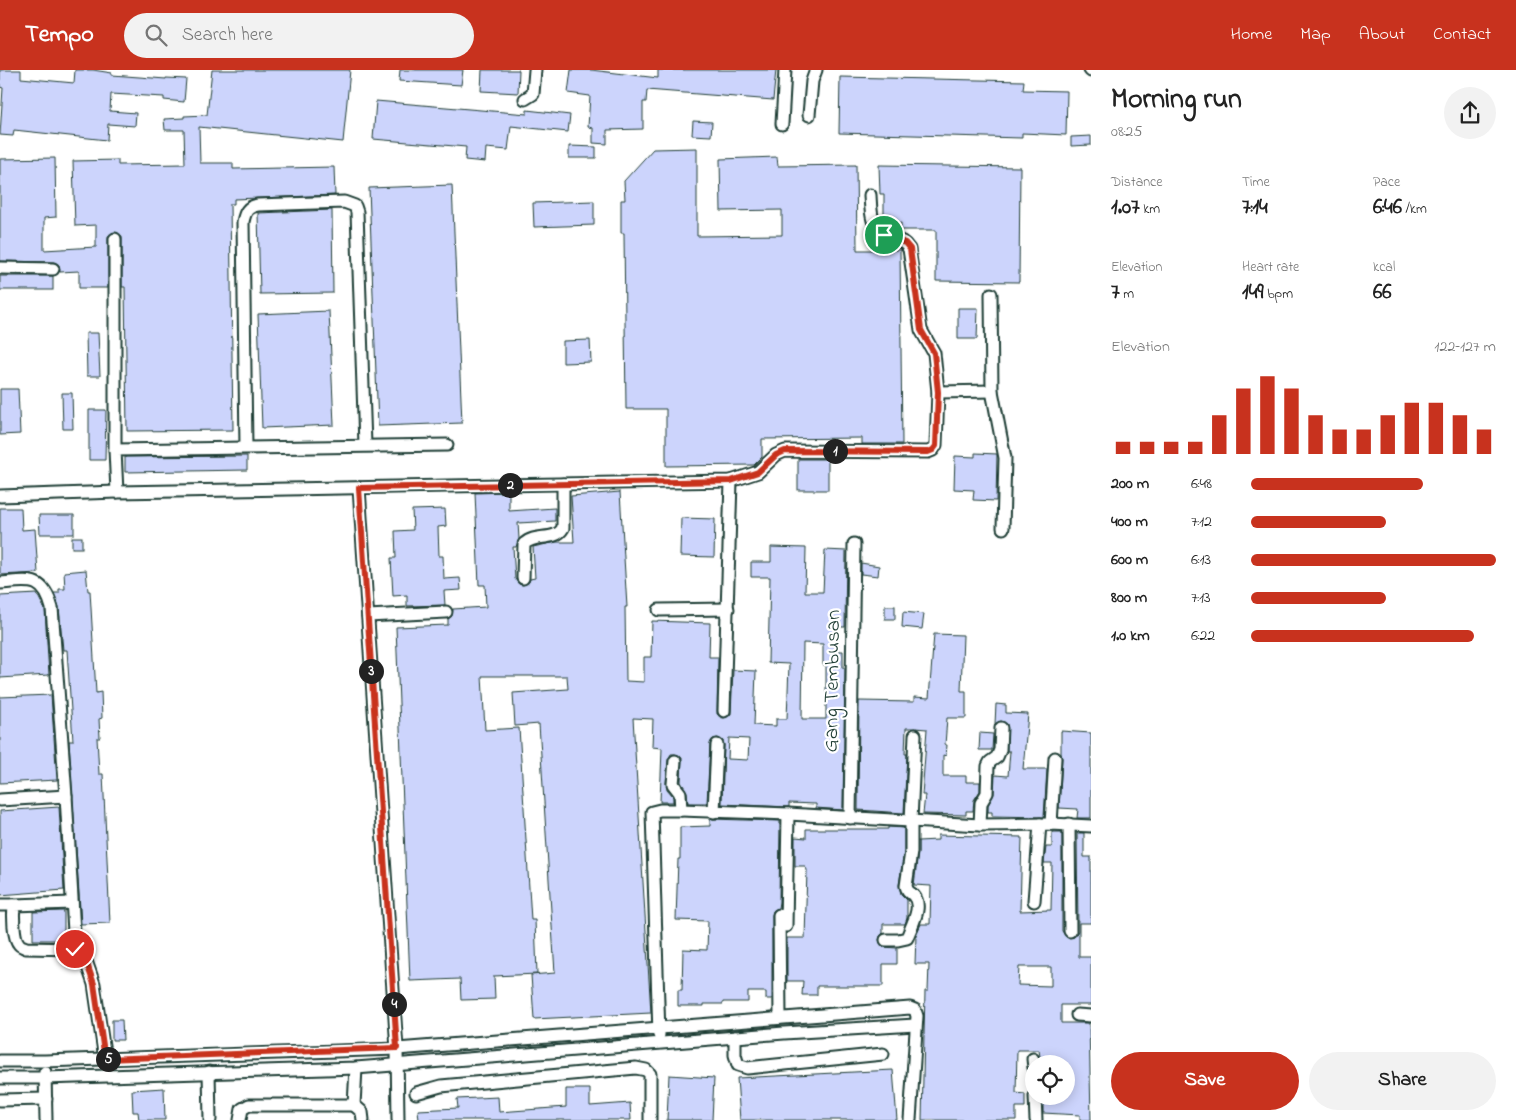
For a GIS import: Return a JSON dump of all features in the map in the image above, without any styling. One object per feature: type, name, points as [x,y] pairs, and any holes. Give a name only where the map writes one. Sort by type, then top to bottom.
[{"type":"street","points":[[525,99],[533,94],[535,70]]},
{"type":"street","points":[[782,124],[785,70]]},
{"type":"street","points":[[809,115],[812,81],[816,70]]},
{"type":"street","points":[[0,496],[117,492],[731,481],[758,472],[776,455],[785,451],[928,452],[936,446],[938,392],[934,353],[921,330],[910,249],[905,243],[884,235],[877,227],[871,217],[870,195]]},
{"type":"street","points":[[246,447],[243,232],[245,212],[251,207],[258,205],[344,202],[355,206],[357,212],[365,445]]},
{"type":"street","points":[[114,239],[114,450],[117,492]]},
{"type":"street","points":[[0,268],[53,268]]},
{"type":"street","points":[[991,294],[992,391],[1005,458],[1003,528]]},
{"type":"street","points":[[938,392],[992,391]]},
{"type":"street","points":[[114,450],[447,445]]},
{"type":"street","points":[[724,711],[731,481]]},
{"type":"street","points":[[523,578],[524,544],[532,538],[556,535],[563,528],[563,484]]},
{"type":"street","points":[[359,488],[397,1048],[398,1120]]},
{"type":"street","name":"Gang Tembusan","points":[[850,818],[854,544]]},
{"type":"street","points":[[0,583],[32,581],[41,585],[49,596],[52,608],[75,949],[86,961],[94,984],[105,1059]]},
{"type":"street","points":[[659,610],[728,609]]},
{"type":"street","points":[[368,616],[446,612]]},
{"type":"street","points":[[980,825],[981,803],[987,792],[988,766],[997,757],[1000,750],[1001,728]]},
{"type":"street","points":[[886,940],[907,938],[916,917],[916,901],[913,895],[906,890],[911,852],[915,735]]},
{"type":"street","points":[[714,812],[717,745]]},
{"type":"street","points":[[1034,901],[1055,758]]},
{"type":"street","points":[[675,761],[674,784],[680,793],[681,810]]},
{"type":"street","points":[[0,800],[66,796]]},
{"type":"street","points":[[659,1043],[652,812],[681,810],[980,825],[1069,824],[1091,826]]},
{"type":"street","points":[[786,926],[788,814]]},
{"type":"street","points":[[1069,824],[1070,931]]},
{"type":"street","points":[[0,905],[72,903]]},
{"type":"street","points":[[14,905],[13,916],[19,946],[26,948],[75,949]]},
{"type":"street","points":[[780,908],[782,1018],[784,1033]]},
{"type":"street","points":[[0,1061],[397,1048],[910,1008],[916,1012],[910,1120]]},
{"type":"street","points":[[1077,1015],[1091,1016]]},
{"type":"street","points":[[0,1078],[356,1068],[784,1033],[915,1025]]},
{"type":"street","points":[[568,1036],[569,1050]]},
{"type":"street","points":[[735,1037],[735,1055],[738,1065],[747,1068],[883,1054]]},
{"type":"street","points":[[45,1061],[46,1120]]},
{"type":"street","points":[[354,1105],[356,1068]]},
{"type":"street","points":[[416,1093],[441,1086],[641,1069],[646,1070],[650,1074],[650,1120]]},
{"type":"street","points":[[209,1072],[210,1120]]},
{"type":"street","points":[[0,1100],[46,1099]]},
{"type":"street","points":[[240,1120],[244,1107],[256,1104],[354,1105],[362,1112],[363,1120]]},
{"type":"street","points":[[1035,1105],[1036,1120]]},
{"type":"building","points":[[0,70],[21,70],[21,78],[74,83],[75,70],[93,70],[112,73],[112,75],[186,79],[184,102],[164,100],[164,97],[111,94],[110,111],[136,113],[135,126],[108,124],[107,140],[14,130],[13,136],[0,135],[3,88],[0,87]]},
{"type":"building","points":[[212,70],[350,70],[343,142],[199,127],[200,163],[233,163],[233,169],[334,167],[335,195],[234,199],[234,204],[230,204],[233,430],[127,431],[125,287],[122,287],[122,236],[115,232],[108,236],[108,288],[79,288],[79,271],[60,272],[59,265],[54,262],[0,261],[0,159],[55,158],[56,217],[44,218],[44,250],[96,247],[96,225],[75,226],[73,161],[118,160],[118,165],[185,164],[184,130],[165,130],[164,119],[207,115]]},
{"type":"building","points":[[400,70],[463,70],[461,85],[399,81]]},
{"type":"building","points":[[482,70],[519,70],[518,93],[481,91]]},
{"type":"building","points":[[571,70],[591,70],[658,78],[658,70],[776,70],[773,100],[647,90],[646,102],[643,102],[643,129],[607,130],[607,144],[593,143],[593,128],[588,127],[590,96],[568,93]]},
{"type":"building","points":[[840,77],[1024,81],[1023,90],[1067,91],[1066,135],[1022,133],[1022,138],[839,133]]},
{"type":"building","points":[[376,101],[527,114],[527,110],[570,115],[568,132],[511,126],[508,150],[486,148],[485,162],[465,160],[466,147],[373,139]]},
{"type":"building","points":[[693,121],[712,122],[711,136],[692,135]]},
{"type":"building","points":[[1091,136],[1091,145],[1071,146],[1071,137]]},
{"type":"building","points":[[569,146],[596,147],[596,158],[569,158]]},
{"type":"building","points":[[697,148],[697,236],[782,235],[782,210],[721,211],[720,159],[777,157],[778,166],[856,165],[857,250],[900,250],[902,444],[862,444],[862,438],[762,439],[762,457],[754,465],[666,466],[666,409],[626,409],[624,233],[621,233],[621,200],[625,200],[624,181],[653,149]]},
{"type":"building","points":[[879,165],[1020,167],[1019,282],[936,281],[936,230],[901,230],[901,223],[884,223],[884,194],[880,194]]},
{"type":"building","points":[[452,185],[462,423],[378,426],[369,188]]},
{"type":"building","points":[[594,201],[594,225],[534,227],[533,203]]},
{"type":"building","points":[[332,210],[333,293],[260,294],[258,213]]},
{"type":"building","points":[[0,276],[53,276],[53,290],[0,290]]},
{"type":"building","points":[[958,308],[978,308],[977,339],[958,339]]},
{"type":"building","points":[[329,311],[334,425],[262,428],[258,314]]},
{"type":"building","points":[[86,333],[98,333],[100,376],[87,376]]},
{"type":"building","points":[[590,340],[591,362],[563,363],[563,341]]},
{"type":"building","points":[[0,389],[18,389],[20,434],[0,435]]},
{"type":"building","points":[[62,393],[72,393],[73,429],[63,429]]},
{"type":"building","points":[[89,410],[106,410],[105,460],[89,460]]},
{"type":"building","points":[[975,453],[997,454],[996,501],[973,500],[974,490],[954,489],[955,456],[975,457]]},
{"type":"building","points":[[247,456],[247,470],[125,472],[125,457]]},
{"type":"building","points":[[798,459],[828,459],[828,490],[798,490]]},
{"type":"building","points":[[509,492],[509,511],[555,508],[555,521],[518,523],[519,539],[516,547],[513,547],[515,579],[519,584],[523,585],[529,582],[530,579],[535,578],[533,547],[556,542],[574,542],[571,496],[620,492],[627,607],[625,607],[626,681],[644,682],[644,657],[651,657],[652,621],[710,623],[709,657],[718,657],[717,714],[724,718],[731,714],[733,670],[756,671],[754,725],[776,726],[776,719],[787,719],[789,664],[768,663],[770,577],[751,577],[751,562],[771,562],[771,547],[806,548],[805,592],[823,592],[825,550],[846,551],[845,627],[838,627],[838,651],[843,651],[843,668],[845,668],[843,810],[816,808],[816,804],[789,803],[789,807],[722,804],[724,745],[723,741],[718,738],[713,739],[710,744],[707,803],[688,803],[687,792],[681,782],[682,758],[675,754],[671,754],[668,760],[666,783],[667,789],[673,796],[673,802],[660,802],[662,748],[652,747],[653,719],[633,718],[651,1013],[534,1019],[531,975],[555,973],[539,724],[515,726],[513,693],[568,689],[567,676],[482,676],[485,730],[519,728],[531,920],[535,920],[537,974],[494,976],[495,999],[461,1000],[460,979],[410,981],[396,627],[448,625],[448,619],[452,616],[453,609],[486,607],[485,585],[479,585],[475,493]],"holes":[[[803,643],[823,644],[823,665],[826,665],[826,719],[802,719]],[[729,738],[749,739],[748,760],[728,759]]]},
{"type":"building","points":[[0,508],[21,508],[22,530],[35,529],[38,573],[0,575]]},
{"type":"building","points":[[445,509],[446,526],[438,527],[439,556],[443,556],[444,579],[460,578],[461,590],[444,591],[445,605],[407,606],[407,595],[393,596],[391,558],[396,558],[395,531],[413,530],[412,510]]},
{"type":"building","points":[[39,515],[74,515],[74,534],[40,534]]},
{"type":"building","points":[[681,518],[715,519],[714,557],[680,556]]},
{"type":"building","points":[[72,537],[82,537],[82,548],[72,548]]},
{"type":"building","points":[[861,563],[879,566],[878,576],[861,574]]},
{"type":"building","points":[[86,570],[88,591],[90,591],[96,693],[101,692],[102,718],[99,719],[100,738],[97,738],[99,774],[103,774],[110,923],[81,924],[69,741],[73,741],[67,650],[63,650],[59,607],[54,593],[59,593],[59,589],[65,589],[64,572]]},
{"type":"building","points":[[37,594],[45,610],[49,675],[0,678],[0,596]]},
{"type":"building","points":[[885,606],[895,606],[895,619],[885,619]]},
{"type":"building","points":[[903,612],[924,614],[922,629],[902,627]]},
{"type":"building","points":[[934,634],[963,635],[961,691],[966,691],[966,718],[947,718],[945,745],[947,745],[946,756],[943,755],[943,776],[966,776],[966,782],[980,782],[980,791],[974,800],[973,811],[966,811],[966,815],[923,814],[925,795],[922,795],[927,729],[915,728],[906,728],[905,754],[907,754],[904,813],[858,810],[859,701],[914,702],[914,697],[929,698]]},
{"type":"building","points":[[51,695],[57,780],[0,783],[0,697]]},
{"type":"building","points":[[996,704],[1006,705],[1006,713],[1028,714],[1023,769],[1047,769],[1044,817],[992,816],[992,812],[988,812],[988,805],[994,794],[995,775],[1008,776],[1010,751],[1007,751],[1007,724],[1001,721],[995,724]]},
{"type":"building","points":[[1061,731],[1091,733],[1091,818],[1077,818],[1078,809],[1059,808],[1062,758]]},
{"type":"building","points":[[980,733],[993,734],[992,750],[979,750]]},
{"type":"building","points":[[59,807],[64,890],[0,895],[0,811]]},
{"type":"building","points":[[710,819],[780,821],[779,902],[778,908],[773,911],[772,915],[772,999],[766,999],[766,992],[748,992],[748,1002],[678,1006],[678,990],[682,990],[683,949],[707,950],[708,921],[676,920],[680,827],[710,826]]},
{"type":"building","points":[[888,827],[904,828],[904,851],[899,885],[901,894],[907,900],[907,918],[905,924],[883,924],[883,933],[879,940],[883,947],[897,948],[897,964],[883,964],[883,986],[817,986],[817,995],[802,995],[803,981],[787,981],[787,938],[805,938],[807,870],[805,866],[795,866],[795,837],[806,838],[806,829],[888,829]]},
{"type":"building","points":[[1052,832],[1062,832],[1062,931],[1067,938],[1074,937],[1078,931],[1077,833],[1084,833],[1084,857],[1091,857],[1091,923],[1079,923],[1079,957],[1091,957],[1091,1005],[1061,1005],[1061,1023],[1089,1023],[1091,1120],[1080,1120],[1080,1115],[1043,1113],[1043,1105],[1075,1105],[1075,1055],[1040,1055],[1039,1050],[1017,1050],[1016,1093],[1025,1094],[1025,1107],[1016,1107],[1016,1120],[922,1120],[925,991],[928,991],[929,964],[915,964],[916,935],[921,924],[930,924],[931,886],[914,885],[918,841],[938,840],[938,835],[1022,837],[1020,911],[1051,910],[1052,863],[1044,863],[1046,847],[1052,847]],"holes":[[[1019,967],[1051,967],[1051,986],[1018,985]]]},
{"type":"building","points":[[64,911],[64,940],[33,940],[33,912]]},
{"type":"building","points":[[112,1020],[122,1020],[123,1040],[112,1040]]},
{"type":"building","points":[[893,1070],[897,1120],[740,1120],[737,1078]]},
{"type":"building","points":[[669,1075],[714,1078],[712,1120],[667,1120]]},
{"type":"building","points":[[164,1088],[165,1120],[139,1120],[138,1112],[133,1112],[132,1090]]},
{"type":"building","points":[[566,1089],[590,1089],[590,1106],[630,1103],[631,1120],[419,1120],[418,1110],[458,1108],[457,1099],[498,1097],[499,1112],[566,1107]]},
{"type":"route","points":[[75,949],[86,961],[94,984],[105,1059],[397,1048],[359,488],[731,481],[758,472],[776,455],[785,451],[928,452],[933,450],[936,446],[938,392],[934,353],[921,330],[910,249],[905,243],[884,235]]}]
